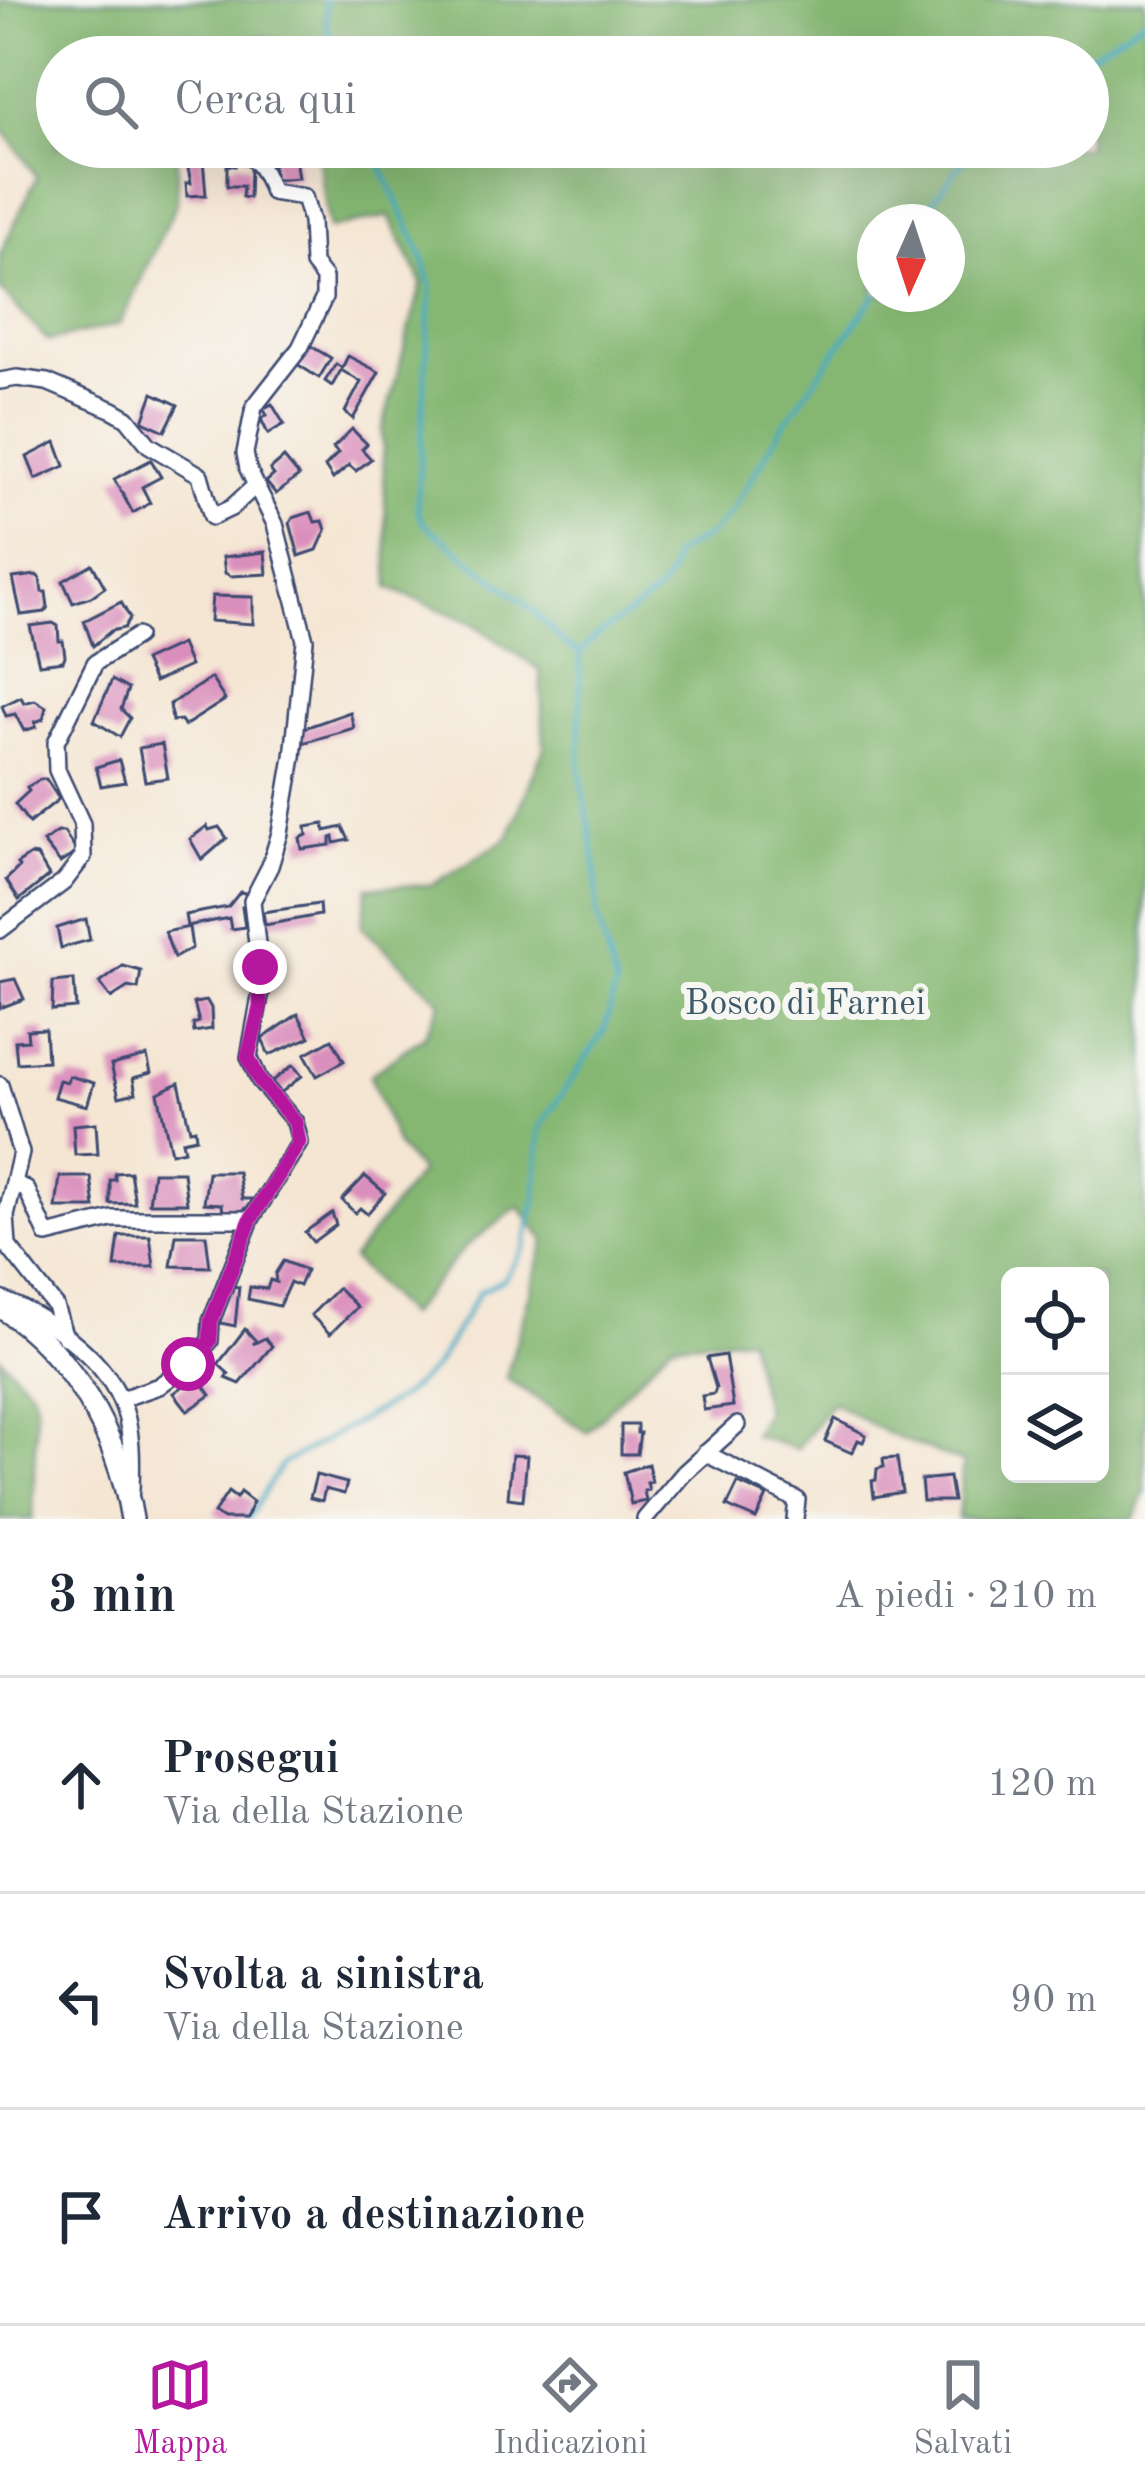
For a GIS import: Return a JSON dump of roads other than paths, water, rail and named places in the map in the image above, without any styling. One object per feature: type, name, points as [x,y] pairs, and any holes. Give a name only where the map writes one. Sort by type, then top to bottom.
[{"type":"main road","points":[[0,1302],[52,1352],[90,1400],[117,1459],[132,1515]]},
{"type":"street","points":[[121,1399],[160,1386],[210,1341],[211,1321],[251,1219],[299,1142],[295,1122],[260,1081],[248,1057],[262,986],[252,901],[273,860],[280,833],[306,656],[275,524],[255,486],[245,453],[254,407],[300,348],[325,286],[313,264],[311,221],[304,197],[272,192],[262,168]]},
{"type":"street","points":[[0,381],[34,379],[127,418],[149,445],[200,475],[212,517],[231,508],[255,486]]},
{"type":"street","points":[[0,930],[64,882],[83,856],[82,824],[57,770],[56,742],[94,663],[137,636]]},
{"type":"street","points":[[0,1084],[20,1153],[6,1216],[8,1246],[56,1306],[65,1337]]},
{"type":"street","points":[[15,1183],[27,1190],[47,1235],[112,1220],[251,1219]]},
{"type":"street","points":[[0,1302],[65,1337],[109,1378],[121,1399],[130,1445],[132,1515]]},
{"type":"street","points":[[646,1519],[737,1425]]},
{"type":"street","points":[[705,1453],[797,1499],[795,1519]]},
{"type":"waterway","points":[[325,0],[328,36]]},
{"type":"waterway","points":[[1109,41],[1145,19]]},
{"type":"waterway","points":[[248,1519],[281,1465],[401,1397],[435,1367],[479,1292],[504,1279],[525,1247],[536,1198],[540,1127],[604,1031],[616,986],[597,916],[596,866],[580,770],[580,653],[423,523],[417,509],[431,286],[382,168]]},
{"type":"waterway","points":[[931,204],[958,168]]},
{"type":"waterway","points":[[582,651],[652,597],[671,571],[672,556],[712,533],[732,511],[784,424],[863,312]]},
{"type":"park label","name":"Bosco di Farnei","points":[[805,1001]]}]
